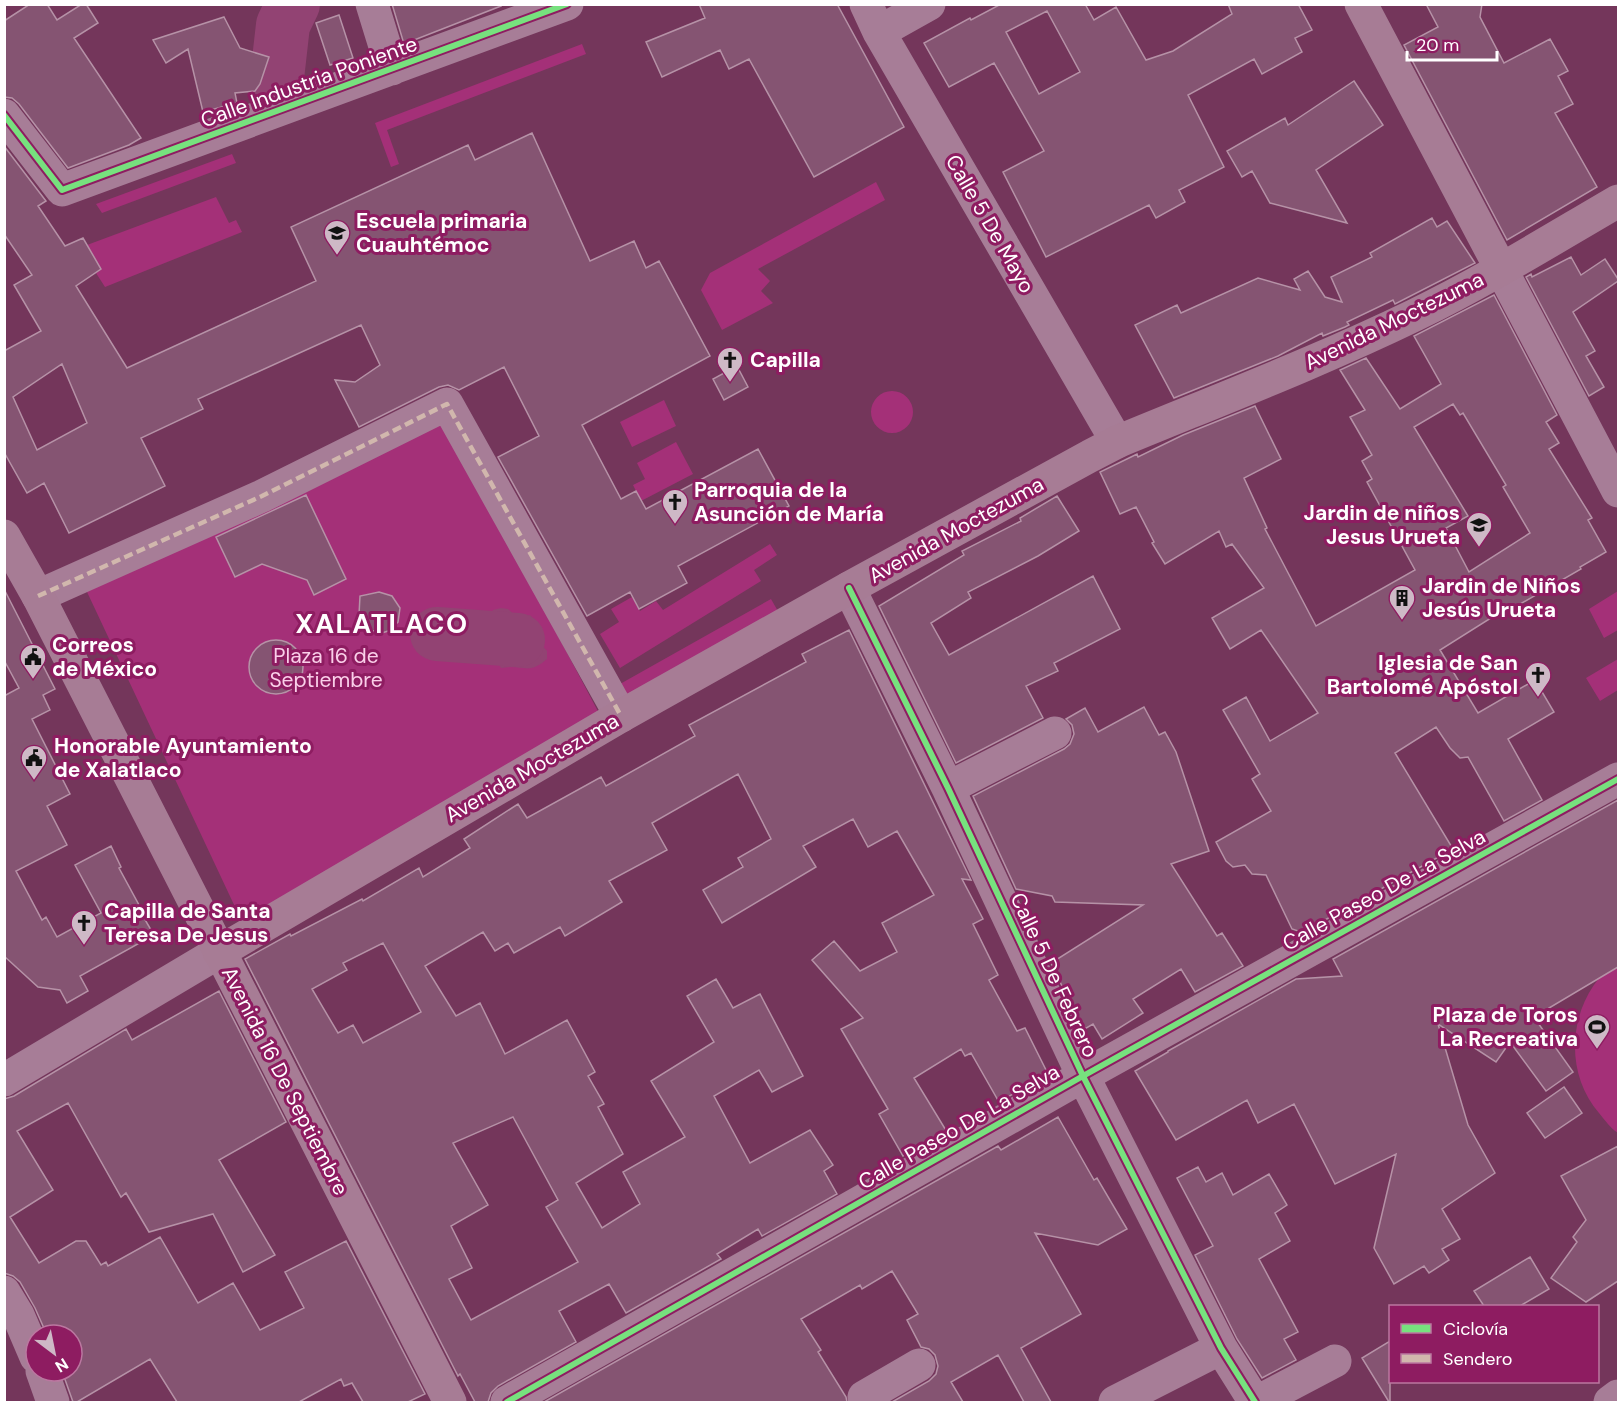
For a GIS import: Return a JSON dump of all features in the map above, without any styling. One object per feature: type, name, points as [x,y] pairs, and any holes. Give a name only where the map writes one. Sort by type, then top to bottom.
[{"type":"main road","points":[[1360,4],[1501,269]]},
{"type":"main road","name":"Avenida Moctezuma","points":[[219,952],[621,716],[1117,442],[1352,345],[1418,314],[1618,201]]},
{"type":"main road","name":"Avenida 16 De Septiembre","points":[[4,536],[38,596],[450,1402]]},
{"type":"street","points":[[372,4],[392,69]]},
{"type":"street","name":"Calle Industria Poniente","points":[[4,115],[62,190],[567,4]]},
{"type":"street","points":[[872,18],[929,4]]},
{"type":"street","name":"Calle 5 De Mayo","points":[[872,18],[1117,442]]},
{"type":"street","points":[[1501,269],[1618,491]]},
{"type":"street","points":[[38,596],[272,491],[447,404],[621,716]]},
{"type":"street","name":"Calle 5 De Febrero","points":[[849,588],[948,788],[1083,1076],[1221,1348],[1256,1402]]},
{"type":"street","points":[[948,788],[1054,733]]},
{"type":"street","name":"Calle Paseo De La Selva","points":[[507,1402],[1083,1076],[1618,779]]},
{"type":"street","points":[[4,1080],[219,952]]},
{"type":"street","points":[[4,1292],[24,1328]]},
{"type":"street","points":[[1115,1402],[1221,1348]]},
{"type":"street","points":[[1256,1402],[1335,1361]]},
{"type":"street","points":[[868,1402],[864,1397],[919,1365]]},
{"type":"street","points":[[46,1383],[53,1402]]},
{"type":"street","points":[[1610,1402],[1618,1396]]},
{"type":"green space","points":[[582,44],[586,54],[387,130],[399,164],[391,167],[375,123]]},
{"type":"green space","points":[[232,154],[236,163],[102,213],[96,204]]},
{"type":"green space","points":[[876,182],[885,200],[758,269],[770,281],[761,291],[773,303],[722,330],[701,290],[710,273]]},
{"type":"green space","points":[[216,197],[229,223],[236,220],[242,232],[105,287],[96,273],[101,269],[87,245]]},
{"type":"green space","points":[[892,391],[900,392],[907,397],[912,404],[912,420],[907,427],[900,432],[892,433],[884,432],[877,427],[872,420],[871,412],[872,404],[877,397],[884,392]]},
{"type":"green space","points":[[664,400],[676,426],[632,447],[620,422]]},
{"type":"green space","name":"Plaza 16 de Septiembre","points":[[442,416],[602,719],[244,926],[80,577]]},
{"type":"green space","points":[[676,442],[693,474],[641,501],[633,485],[645,479],[637,463]]},
{"type":"green space","points":[[770,544],[777,555],[754,570],[761,581],[620,668],[600,634],[619,622],[611,609],[632,597],[640,611],[656,601],[663,610]]},
{"type":"green space","points":[[1618,591],[1618,630],[1604,638],[1589,609]]},
{"type":"green space","points":[[771,599],[779,613],[628,700],[620,684]]},
{"type":"green space","points":[[1618,659],[1618,690],[1600,701],[1586,678]]},
{"type":"green space","name":"Plaza de Toros La Recreativa","points":[[1618,960],[1618,1133],[1612,1129],[1587,1095],[1579,1075],[1575,1054],[1576,1033],[1589,992]]},
{"type":"shaded area","points":[[508,609],[519,619],[530,615],[535,624],[534,636],[547,651],[547,659],[530,668],[501,668],[494,655],[497,648],[517,648],[519,632],[484,631],[493,610]]},
{"type":"building","points":[[30,4],[47,4],[57,20],[82,4],[86,4],[98,23],[74,38],[141,138],[129,145],[68,168],[19,104],[12,98],[4,97],[4,21]]},
{"type":"building","points":[[392,4],[500,4],[501,6],[404,44]]},
{"type":"building","points":[[699,4],[837,4],[904,127],[814,177],[749,59],[729,69],[720,50],[662,77],[646,42],[705,18]]},
{"type":"building","points":[[1001,4],[1085,4],[1094,20],[1116,7],[1146,60],[1173,51],[1232,14],[1228,4],[1298,4],[1312,30],[1295,38],[1302,52],[1262,74],[1254,59],[1188,95],[1224,167],[1179,190],[1185,202],[1156,218],[1149,205],[1046,257],[1003,172],[1044,151],[994,63],[949,87],[924,43],[970,18],[971,20]],"holes":[[[1047,11],[1080,72],[1039,94],[1006,32]]]},
{"type":"building","points":[[1426,4],[1482,4],[1480,17],[1504,63],[1550,39],[1568,71],[1558,76],[1573,104],[1555,113],[1597,187],[1507,240],[1404,45],[1438,27]]},
{"type":"building","points":[[339,15],[353,58],[330,65],[316,23]]},
{"type":"building","points":[[224,17],[240,48],[269,57],[260,84],[255,91],[235,93],[237,103],[203,112],[188,49],[166,63],[153,40]]},
{"type":"building","points":[[1354,81],[1383,125],[1316,170],[1347,223],[1270,203],[1252,171],[1242,177],[1227,151],[1285,118],[1288,125]]},
{"type":"building","points":[[532,133],[590,261],[634,241],[646,268],[659,261],[710,356],[582,425],[621,499],[636,491],[646,509],[758,449],[789,506],[678,566],[687,583],[639,609],[630,592],[587,616],[498,457],[539,436],[504,367],[459,390],[448,385],[439,387],[359,427],[335,380],[355,382],[380,365],[361,325],[198,399],[203,409],[141,438],[165,486],[69,533],[44,483],[27,493],[4,452],[4,351],[41,331],[14,285],[32,275],[4,234],[4,146],[46,201],[38,206],[65,246],[83,238],[101,269],[76,286],[127,368],[316,281],[291,227],[468,145],[475,160]],"holes":[[[62,364],[87,423],[37,450],[13,397]]]},
{"type":"building","points":[[1432,218],[1437,227],[1447,221],[1475,263],[1395,304],[1393,300],[1347,322],[1349,325],[1345,327],[1323,336],[1322,333],[1278,356],[1174,398],[1135,325],[1177,305],[1181,313],[1258,278],[1300,290],[1294,279],[1308,271],[1325,297],[1342,302],[1331,277],[1372,257],[1370,253]]},
{"type":"building","points":[[1571,257],[1581,275],[1605,259],[1618,279],[1573,312],[1595,351],[1586,356],[1604,387],[1589,396],[1526,277],[1531,274],[1532,277]]},
{"type":"building","points":[[1494,295],[1557,415],[1546,422],[1559,443],[1549,449],[1592,518],[1588,520],[1606,552],[1515,607],[1513,604],[1440,650],[1478,713],[1535,680],[1554,712],[1508,739],[1542,800],[1504,821],[1468,757],[1460,758],[1436,727],[1395,753],[1453,849],[1301,932],[1292,929],[1266,875],[1252,874],[1245,865],[1233,867],[1226,861],[1216,842],[1271,811],[1252,779],[1260,774],[1223,710],[1246,697],[1270,741],[1318,713],[1261,630],[1230,649],[1212,618],[1264,588],[1232,544],[1226,547],[1219,531],[1165,564],[1152,543],[1154,542],[1136,507],[1120,514],[1100,472],[1137,454],[1138,457],[1183,435],[1255,406],[1281,459],[1244,478],[1267,528],[1265,529],[1316,626],[1415,570],[1367,482],[1372,479],[1362,461],[1372,455],[1350,417],[1365,410],[1340,370],[1366,358],[1400,409],[1441,384],[1414,336]],"holes":[[[1453,404],[1460,415],[1463,413],[1506,485],[1503,487],[1530,533],[1469,572],[1446,528],[1468,516],[1414,427]]]},
{"type":"building","name":"Capilla","points":[[737,366],[748,387],[724,400],[713,379]]},
{"type":"building","points":[[306,495],[346,579],[314,595],[307,580],[262,564],[235,577],[216,537]]},
{"type":"building","points":[[1057,496],[1079,531],[1038,556],[968,592],[971,598],[931,623],[949,655],[1093,576],[1120,629],[1054,663],[1058,671],[1026,686],[1043,718],[956,763],[879,606],[964,555],[962,551],[1021,521],[1020,518]]},
{"type":"building","points":[[4,589],[55,689],[43,695],[50,710],[32,719],[70,794],[47,806],[67,845],[16,871],[42,920],[46,917],[57,937],[101,913],[75,865],[111,846],[121,867],[119,868],[139,905],[137,906],[154,935],[80,976],[88,991],[67,1003],[60,990],[38,987],[4,956],[4,696],[19,688],[4,660]]},
{"type":"building","points":[[379,592],[392,596],[400,608],[398,622],[382,633],[370,630],[361,621],[359,615],[360,596]]},
{"type":"building","points":[[849,630],[971,880],[962,879],[983,919],[973,924],[998,975],[989,980],[1017,1031],[1025,1028],[1048,1074],[999,1102],[971,1053],[965,1056],[961,1049],[914,1078],[947,1132],[903,1156],[879,1114],[888,1109],[841,1029],[863,1018],[812,960],[834,941],[860,971],[897,952],[882,923],[934,895],[897,831],[868,847],[853,819],[803,846],[816,867],[722,923],[703,890],[743,867],[738,858],[771,839],[738,774],[652,823],[667,850],[609,881],[622,902],[565,936],[560,927],[514,953],[508,943],[495,951],[483,932],[425,966],[456,1016],[480,1003],[505,1054],[567,1020],[595,1072],[588,1076],[604,1104],[598,1107],[623,1154],[576,1183],[602,1228],[640,1204],[623,1172],[685,1137],[651,1081],[714,1042],[687,996],[716,979],[733,1008],[760,994],[803,1076],[772,1092],[759,1070],[714,1096],[750,1163],[810,1130],[833,1165],[824,1171],[837,1194],[762,1236],[758,1229],[717,1254],[721,1259],[626,1313],[609,1284],[559,1311],[576,1342],[498,1386],[491,1393],[488,1402],[475,1402],[460,1374],[458,1376],[245,959],[290,934],[291,936],[362,899],[363,901],[419,868],[423,877],[470,848],[464,839],[518,804],[527,818],[601,777],[606,786],[695,736],[689,725],[806,662],[802,654]],"holes":[[[383,943],[421,1012],[363,1043],[353,1025],[338,1033],[312,989],[347,970],[343,963]],[[513,1117],[558,1200],[546,1207],[578,1262],[471,1320],[449,1279],[472,1268],[451,1226],[488,1205],[453,1143]]]},
{"type":"building","points":[[271,640],[281,640],[291,644],[299,652],[303,667],[299,682],[291,690],[281,694],[271,694],[261,690],[253,682],[249,672],[249,662],[253,652],[261,644]]},
{"type":"building","points":[[1144,707],[1159,735],[1165,732],[1176,752],[1209,851],[1171,864],[1217,936],[1222,933],[1243,966],[1195,992],[1181,969],[1133,999],[1143,1013],[1102,1039],[1093,1024],[1083,1030],[1051,963],[1143,905],[1055,902],[1052,896],[1016,889],[973,796],[1064,749],[1070,744],[1074,734],[1072,725],[1066,719],[1085,708],[1098,732]]},
{"type":"building","points":[[1618,800],[1618,967],[1549,1008],[1553,1014],[1538,1023],[1573,1072],[1546,1091],[1510,1042],[1496,1062],[1438,1024],[1468,1125],[1495,1173],[1442,1209],[1460,1239],[1442,1249],[1449,1260],[1429,1273],[1424,1266],[1394,1284],[1374,1248],[1396,1154],[1335,1184],[1294,1104],[1258,1123],[1247,1100],[1176,1140],[1135,1071],[1296,979],[1342,976],[1333,959]]},
{"type":"building","points":[[219,991],[286,1122],[219,1160],[275,1255],[243,1272],[213,1214],[149,1232],[126,1193],[121,1197],[68,1103],[17,1131],[53,1190],[10,1217],[39,1263],[76,1241],[86,1241],[101,1265],[106,1262],[108,1266],[160,1237],[198,1303],[233,1283],[260,1330],[304,1308],[285,1272],[346,1241],[425,1394],[408,1402],[363,1402],[352,1383],[344,1386],[341,1379],[299,1402],[177,1402],[150,1359],[77,1402],[73,1402],[66,1383],[84,1383],[84,1323],[42,1323],[20,1282],[4,1273],[4,1099],[14,1096],[126,1029],[132,1040]]},
{"type":"building","points":[[1564,1087],[1582,1113],[1545,1138],[1527,1113]]},
{"type":"building","points":[[1058,1117],[1094,1180],[1097,1178],[1127,1229],[1098,1245],[1035,1233],[1081,1314],[1021,1348],[1051,1402],[1024,1402],[998,1355],[951,1382],[963,1402],[892,1402],[929,1381],[936,1374],[938,1366],[935,1355],[929,1349],[921,1347],[907,1320],[918,1314],[892,1271],[862,1289],[860,1285],[801,1319],[821,1350],[818,1352],[847,1402],[544,1402],[998,1146],[1001,1150]]},
{"type":"building","points":[[1618,1146],[1618,1281],[1586,1302],[1551,1278],[1577,1242],[1573,1237],[1586,1220],[1561,1176]]},
{"type":"building","points":[[1198,1167],[1206,1182],[1222,1173],[1233,1195],[1269,1174],[1287,1205],[1275,1213],[1290,1241],[1259,1259],[1298,1332],[1284,1339],[1296,1360],[1262,1378],[1237,1339],[1195,1255],[1213,1246],[1177,1178]]},
{"type":"building","points":[[1530,1257],[1549,1289],[1522,1305],[1483,1305],[1474,1291]]},
{"type":"building","points":[[1389,1342],[1390,1402],[1389,1402],[1362,1358]]},
{"type":"waterway","points":[[277,78],[283,25],[293,4]]},
{"type":"waterway","points":[[437,634],[518,640]]},
{"type":"marked path","points":[[38,596],[262,496],[447,404],[621,716]]},
{"type":"cycle path","points":[[4,115],[62,190],[567,4]]},
{"type":"cycle path","points":[[849,588],[948,788],[1083,1076],[1221,1348],[1255,1402]]},
{"type":"cycle path","points":[[507,1402],[1083,1076],[1618,779]]},
{"type":"place","name":"Escuela primaria Cuauhtémoc","points":[[337,256]]},
{"type":"place","name":"Capilla","points":[[730,383]]},
{"type":"place","name":"Parroquia de la Asunción de María","points":[[675,525]]},
{"type":"place","name":"Jardin de niños Jesus Urueta","points":[[1479,548]]},
{"type":"place","name":"Jardin de Niños Jesús Urueta","points":[[1402,621]]},
{"type":"place","name":"Correos de México","points":[[33,680]]},
{"type":"place","name":"Iglesia de San Bartolomé Apóstol","points":[[1538,698]]},
{"type":"place","name":"Honorable Ayuntamiento de Xalatlaco","points":[[34,781]]},
{"type":"place","name":"Capilla de Santa Teresa De Jesus","points":[[84,946]]},
{"type":"place","name":"Plaza de Toros La Recreativa","points":[[1597,1050]]},
{"type":"district","name":"XALATLACO","points":[[382,623]]}]
